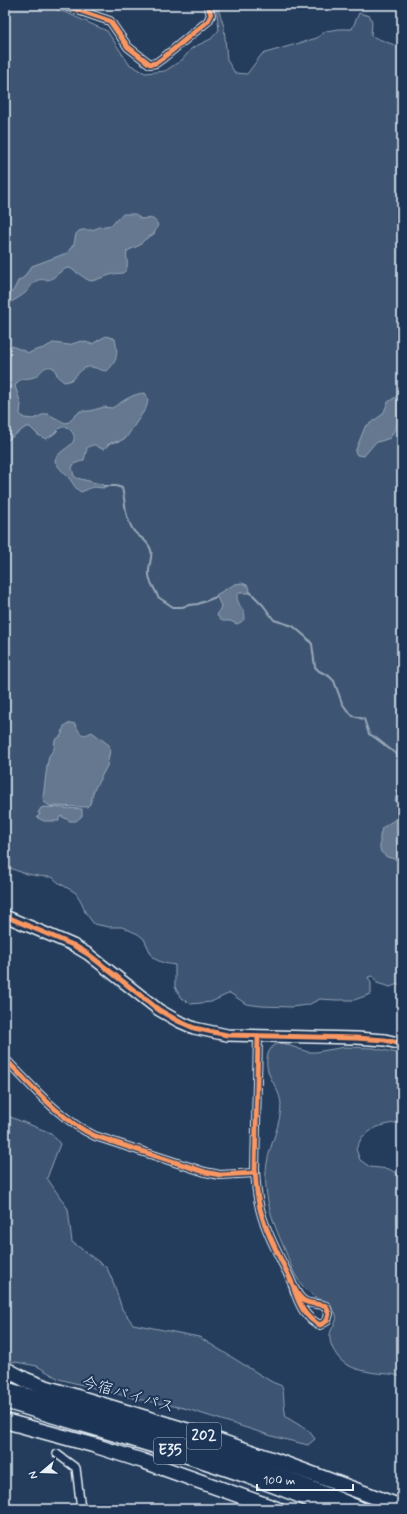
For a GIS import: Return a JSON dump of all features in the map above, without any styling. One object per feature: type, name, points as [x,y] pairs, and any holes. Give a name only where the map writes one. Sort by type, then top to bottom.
[{"type":"highway","name":"今宿バイパス","points":[[5,1369],[44,1387],[206,1436],[402,1507]]},
{"type":"highway","name":"E35","points":[[5,1389],[204,1449],[279,1475],[360,1509]]},
{"type":"highway","name":"E35","points":[[5,1401],[191,1457],[276,1486],[332,1509]]},
{"type":"highway","points":[[5,1421],[93,1445],[144,1461],[277,1509]]},
{"type":"street","points":[[63,5],[110,22],[128,47],[150,64],[156,63],[163,58],[208,20],[211,15],[208,5]]},
{"type":"street","points":[[5,916],[73,945],[88,954],[159,1010],[194,1028],[227,1035],[356,1038],[385,1040],[402,1044]]},
{"type":"street","points":[[258,1036],[255,1173],[256,1189],[265,1226],[298,1300],[308,1318],[320,1325],[327,1321],[329,1314],[326,1306],[318,1303],[308,1303],[302,1300],[294,1289]]},
{"type":"street","points":[[5,1059],[60,1114],[83,1130],[95,1136],[205,1172],[220,1175],[255,1173]]},
{"type":"street","points":[[57,1454],[76,1468],[81,1509]]},
{"type":"shaded area","points":[[5,5],[42,5],[67,13],[107,31],[129,64],[145,73],[165,71],[182,60],[192,48],[211,39],[219,30],[216,5],[224,27],[227,60],[235,73],[247,74],[262,54],[317,38],[326,31],[352,29],[359,13],[370,16],[372,22],[371,36],[402,48],[402,986],[398,984],[390,987],[377,983],[373,976],[368,977],[371,983],[371,994],[354,1000],[320,999],[308,1005],[291,1007],[261,1006],[246,1004],[230,993],[211,1002],[191,1004],[181,998],[175,987],[175,965],[163,963],[153,958],[144,939],[138,934],[122,927],[109,927],[94,924],[85,912],[76,893],[52,877],[28,874],[5,865]]},
{"type":"shaded area","points":[[124,214],[135,214],[141,219],[151,219],[158,225],[154,234],[144,240],[140,245],[127,251],[127,268],[123,273],[113,274],[92,281],[70,268],[67,268],[51,279],[36,281],[24,294],[9,303],[6,299],[13,291],[18,281],[23,278],[32,266],[67,253],[74,244],[76,234],[79,231],[93,230],[99,227],[112,225],[120,216]]},
{"type":"shaded area","points":[[106,336],[115,339],[117,348],[115,360],[107,371],[88,367],[82,370],[71,380],[64,382],[58,377],[54,368],[47,367],[37,376],[23,379],[15,386],[21,404],[20,414],[24,418],[34,419],[44,414],[48,414],[65,423],[69,422],[80,411],[90,411],[104,407],[112,408],[136,394],[145,393],[148,400],[146,408],[126,438],[110,443],[104,449],[94,445],[90,446],[87,448],[84,460],[74,464],[72,468],[74,476],[104,485],[104,488],[93,487],[81,492],[76,488],[55,461],[57,457],[73,442],[73,433],[67,427],[61,427],[46,439],[38,435],[30,427],[26,427],[5,442],[5,348],[12,346],[29,353],[53,343],[69,345],[81,341],[92,344]]},
{"type":"shaded area","points":[[402,393],[402,422],[396,427],[390,438],[375,443],[364,456],[357,455],[355,452],[365,427],[383,414],[388,402]]},
{"type":"shaded area","points":[[242,583],[247,585],[250,589],[249,593],[240,593],[237,595],[239,604],[245,615],[244,618],[237,624],[230,621],[223,621],[217,616],[221,606],[216,595],[235,584]]},
{"type":"shaded area","points":[[71,723],[75,724],[81,734],[85,735],[92,732],[109,745],[110,750],[107,766],[94,790],[90,804],[87,807],[50,806],[44,802],[43,798],[49,756],[54,749],[55,740],[61,736],[64,726]]},
{"type":"shaded area","points":[[402,783],[402,798],[400,804],[395,801],[399,786]]},
{"type":"shaded area","points":[[41,808],[82,809],[82,816],[76,821],[70,821],[61,816],[59,821],[44,821],[37,817],[40,814],[38,813]]},
{"type":"shaded area","points":[[402,812],[402,861],[387,857],[381,852],[380,836],[382,828],[399,817]]},
{"type":"shaded area","points":[[282,1043],[308,1052],[345,1047],[373,1048],[402,1054],[402,1121],[376,1127],[362,1137],[356,1149],[360,1160],[370,1167],[389,1169],[402,1177],[402,1378],[393,1374],[360,1370],[341,1361],[334,1352],[330,1340],[330,1334],[335,1324],[335,1312],[310,1293],[299,1281],[292,1269],[272,1217],[267,1196],[266,1174],[268,1156],[281,1112],[281,1104],[278,1092],[269,1074],[267,1059],[273,1046]]},
{"type":"shaded area","points":[[5,1115],[51,1133],[60,1144],[47,1178],[68,1209],[72,1242],[107,1268],[122,1309],[133,1324],[199,1337],[272,1382],[282,1386],[286,1417],[309,1431],[315,1439],[308,1445],[275,1437],[184,1408],[137,1399],[59,1379],[37,1366],[5,1360]]},
{"type":"waterway","points":[[104,486],[116,486],[122,488],[130,525],[135,533],[145,540],[151,550],[149,577],[158,597],[173,607],[198,604],[216,597]]},
{"type":"waterway","points":[[250,592],[263,605],[274,620],[293,626],[307,638],[312,644],[315,667],[334,681],[342,703],[353,716],[364,719],[369,734],[397,754],[402,774]]},
{"type":"cycle path","points":[[63,5],[110,21],[128,47],[150,64],[156,63],[163,58],[208,21],[211,15],[208,5]]},
{"type":"cycle path","points":[[5,916],[73,945],[88,954],[159,1010],[194,1028],[227,1035],[356,1038],[385,1040],[402,1044]]},
{"type":"cycle path","points":[[258,1037],[255,1170],[259,1206],[271,1239],[296,1291],[305,1302],[326,1306],[329,1314],[327,1321],[320,1325],[310,1319],[300,1305],[294,1289]]},
{"type":"cycle path","points":[[5,1059],[58,1112],[82,1129],[95,1136],[205,1172],[220,1175],[255,1173]]}]
